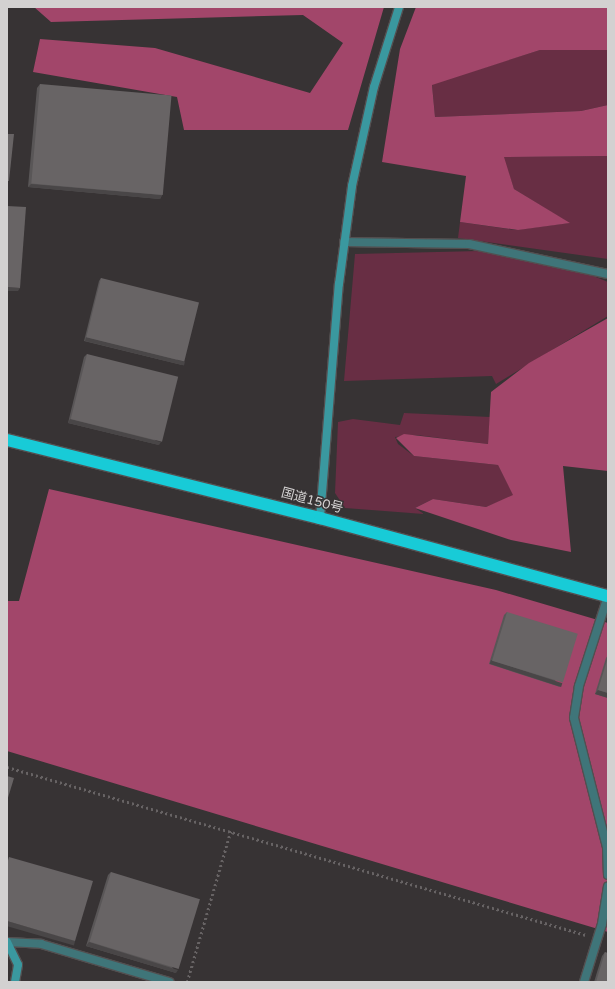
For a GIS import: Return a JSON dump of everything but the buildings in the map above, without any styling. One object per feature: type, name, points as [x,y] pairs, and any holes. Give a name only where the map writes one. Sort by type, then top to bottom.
[{"type":"highway","name":"国道150号","points":[[7,440],[320,518],[608,596]]},
{"type":"street","points":[[320,518],[344,242],[374,87],[400,7]]},
{"type":"street","points":[[344,242],[469,244],[607,274]]},
{"type":"street","points":[[608,596],[579,686],[574,718],[607,847],[608,875]]},
{"type":"street","points":[[584,982],[597,938],[608,886]]},
{"type":"street","points":[[15,982],[18,965],[7,942],[41,944],[169,982]]},
{"type":"path","points":[[7,767],[231,830],[597,938]]},
{"type":"path","points":[[187,982],[231,830]]},
{"type":"shaded area","points":[[34,7],[384,7],[348,130],[184,130],[177,97],[33,72],[40,39],[155,48],[310,93],[343,43],[303,15],[51,22]]},
{"type":"shaded area","points":[[416,7],[608,7],[608,50],[540,50],[432,85],[435,117],[581,111],[608,105],[608,156],[504,157],[514,189],[570,223],[518,230],[460,222],[466,176],[382,162],[400,49]]},
{"type":"shaded area","points":[[540,50],[608,50],[608,105],[581,111],[435,117],[432,84]]},
{"type":"shaded area","points":[[608,156],[608,259],[458,238],[460,222],[515,230],[569,223],[514,189],[503,157]]},
{"type":"shaded area","points":[[479,251],[586,273],[608,282],[608,316],[496,384],[492,376],[344,381],[355,254]]},
{"type":"shaded area","points":[[608,318],[608,471],[563,466],[571,552],[511,540],[415,508],[433,499],[486,507],[513,495],[498,465],[414,456],[396,438],[404,434],[488,444],[491,392],[529,363]]},
{"type":"shaded area","points":[[404,413],[490,417],[488,444],[416,435],[395,437],[398,444],[414,456],[498,465],[514,496],[486,507],[433,499],[415,508],[424,514],[345,508],[335,493],[338,422],[353,419],[400,425]]},
{"type":"shaded area","points":[[49,489],[496,590],[608,623],[608,932],[7,751],[7,601],[19,601]]}]
